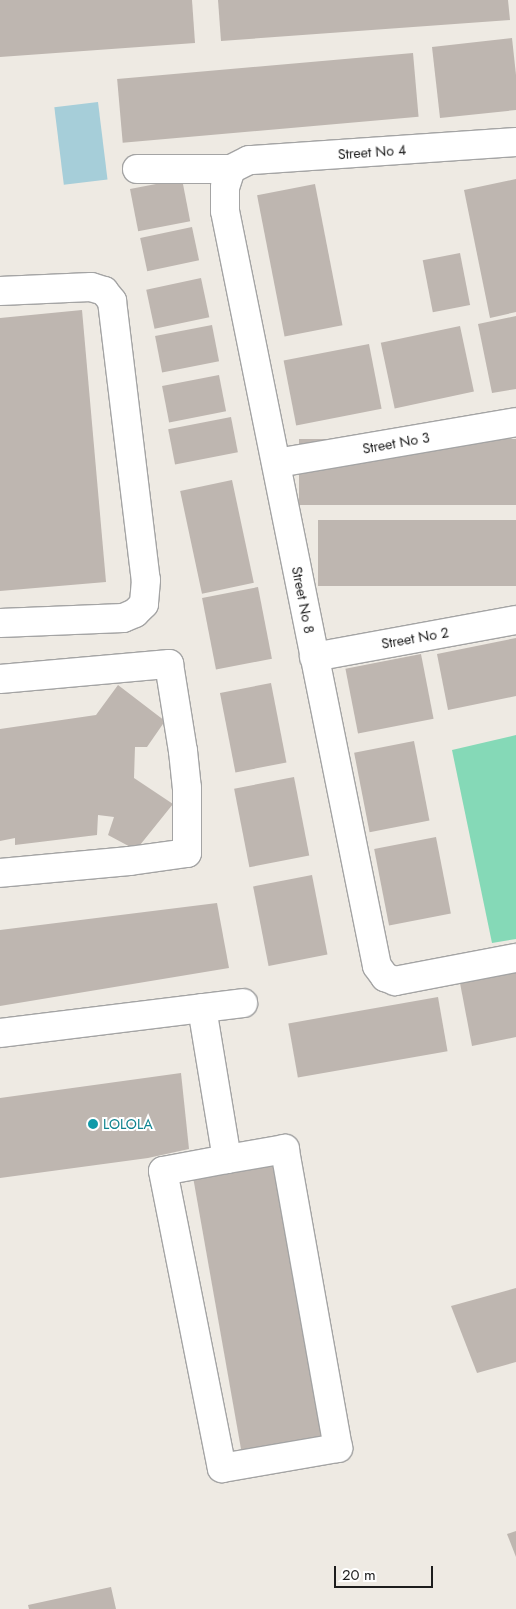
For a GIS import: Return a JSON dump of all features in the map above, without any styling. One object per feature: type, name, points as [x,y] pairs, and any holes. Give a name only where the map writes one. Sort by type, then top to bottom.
[{"type":"street","name":"Street No 4","points":[[137,169],[231,169],[249,160],[516,142]]},
{"type":"street","name":"Street No 8","points":[[231,169],[225,186],[225,211],[378,966],[385,977],[395,981],[516,958]]},
{"type":"street","points":[[0,291],[91,287],[104,290],[112,301],[146,580],[144,604],[135,613],[123,618],[0,624]]},
{"type":"street","name":"Street No 3","points":[[277,463],[516,422]]},
{"type":"street","name":"Street No 2","points":[[314,657],[516,620]]},
{"type":"street","points":[[0,679],[169,664],[187,788],[187,853],[129,861],[0,873]]},
{"type":"street","points":[[0,1033],[243,1003]]},
{"type":"street","points":[[202,1008],[227,1159]]},
{"type":"street","points":[[286,1149],[338,1448],[222,1468],[163,1171],[227,1159],[286,1149]]},
{"type":"green space","points":[[516,735],[516,939],[492,943],[452,750]]},
{"type":"water","points":[[98,102],[108,179],[64,185],[54,107]]},
{"type":"building","points":[[0,0],[192,0],[195,43],[0,57]]},
{"type":"building","points":[[218,0],[508,0],[510,20],[221,41]]},
{"type":"building","points":[[512,38],[516,75],[516,110],[440,118],[432,47]]},
{"type":"building","points":[[413,53],[419,117],[123,143],[117,79]]},
{"type":"building","points":[[182,179],[190,221],[138,231],[130,189]]},
{"type":"building","points":[[516,179],[516,312],[490,318],[464,190]]},
{"type":"building","points":[[315,184],[342,325],[285,337],[257,195]]},
{"type":"building","points":[[192,227],[199,260],[147,271],[140,238]]},
{"type":"building","points":[[460,253],[470,305],[433,312],[423,260]]},
{"type":"building","points":[[201,278],[209,317],[155,329],[146,290]]},
{"type":"building","points":[[82,310],[106,582],[0,591],[0,318]]},
{"type":"building","points":[[516,316],[516,389],[492,393],[478,324]]},
{"type":"building","points":[[212,325],[219,361],[162,372],[155,336]]},
{"type":"building","points":[[460,326],[474,392],[395,408],[381,343]]},
{"type":"building","points":[[369,344],[382,409],[296,425],[284,361]]},
{"type":"building","points":[[219,375],[226,411],[169,422],[162,386]]},
{"type":"building","points":[[231,417],[238,452],[175,465],[168,429]]},
{"type":"building","points":[[299,439],[516,439],[516,505],[299,505]]},
{"type":"building","points":[[232,480],[254,583],[202,594],[180,491]]},
{"type":"building","points":[[318,520],[516,520],[516,586],[318,586]]},
{"type":"building","points":[[258,587],[272,659],[216,670],[202,598]]},
{"type":"building","points":[[516,638],[516,696],[448,710],[437,654]]},
{"type":"building","points":[[421,654],[434,719],[358,733],[345,669]]},
{"type":"building","points":[[271,683],[286,763],[235,772],[220,693]]},
{"type":"building","points":[[118,685],[165,721],[147,747],[135,747],[134,778],[173,804],[136,850],[108,835],[114,817],[98,815],[97,835],[15,845],[15,838],[0,841],[0,729],[96,715]]},
{"type":"building","points":[[414,741],[429,821],[370,832],[354,753]]},
{"type":"building","points":[[294,777],[309,856],[249,867],[234,789]]},
{"type":"building","points":[[436,837],[451,914],[389,926],[374,849]]},
{"type":"building","points":[[312,875],[327,955],[269,966],[253,886]]},
{"type":"building","points":[[217,903],[229,968],[0,1006],[0,930]]},
{"type":"building","points":[[516,972],[516,1037],[472,1046],[460,983]]},
{"type":"building","points":[[438,997],[448,1051],[298,1078],[288,1023]]},
{"type":"building","name":"LOLOLA","points":[[181,1073],[189,1149],[148,1158],[0,1178],[0,1098]]},
{"type":"building","points":[[274,1164],[322,1437],[241,1451],[193,1178]]},
{"type":"building","points":[[516,1288],[516,1362],[477,1373],[451,1306]]},
{"type":"building","points":[[516,1531],[516,1557],[507,1534]]},
{"type":"building","points":[[111,1587],[116,1609],[29,1609],[28,1605]]},
{"type":"place","name":"LOLOLA","points":[[93,1124]]}]
